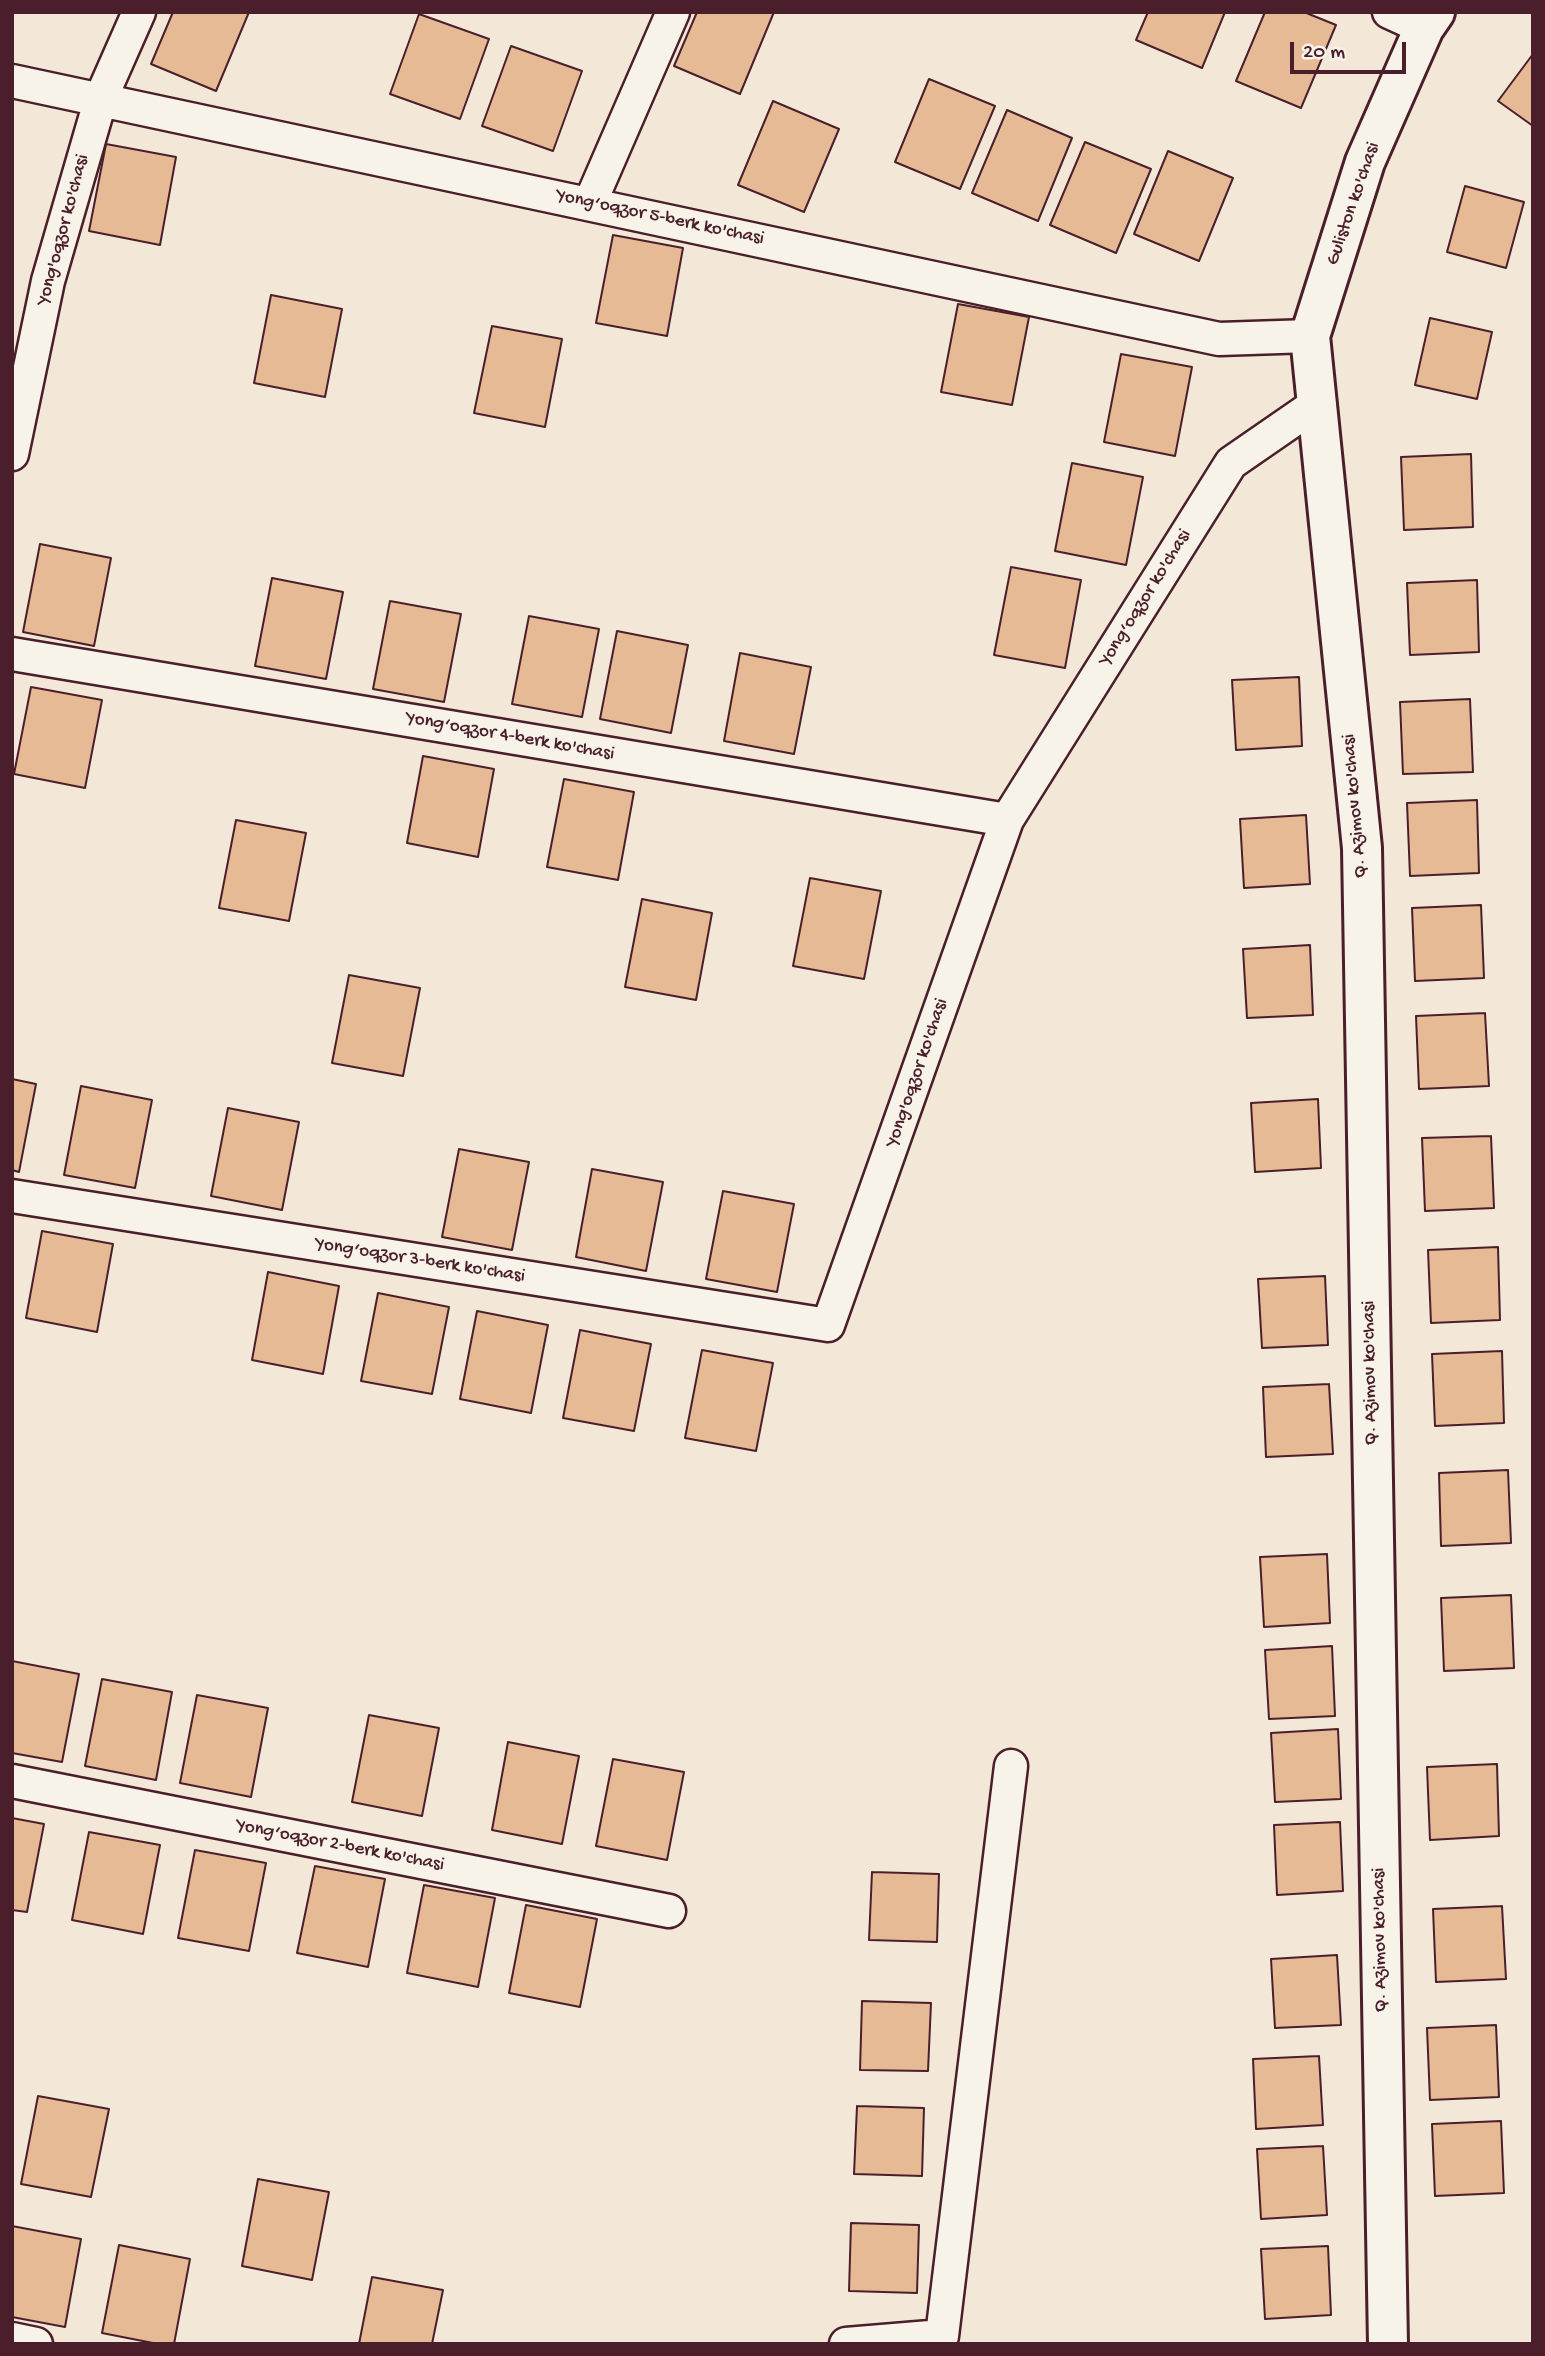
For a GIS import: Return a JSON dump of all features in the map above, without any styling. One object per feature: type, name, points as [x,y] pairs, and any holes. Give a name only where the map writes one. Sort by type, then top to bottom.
[{"type":"main road","name":"Guliston ko'chasi","points":[[1315,405],[1310,336],[1366,162],[1430,20]]},
{"type":"main road","name":"Q. Azimov ko'chasi","points":[[1315,405],[1362,848],[1388,2344]]},
{"type":"street","name":"Yong'oqzor ko'chasi","points":[[12,454],[48,281],[101,98],[139,12]]},
{"type":"street","points":[[590,203],[673,12]]},
{"type":"street","points":[[1389,12],[1430,20]]},
{"type":"street","name":"Yong‘oqzor 5-berk ko'chasi","points":[[12,81],[1219,339],[1310,336]]},
{"type":"street","name":"Yong‘oqzor ko'chasi","points":[[1007,820],[1231,463],[1315,405]]},
{"type":"street","name":"Yong‘oqzor 4-berk ko'chasi","points":[[12,654],[1007,820]]},
{"type":"street","name":"Yong'oqzor ko'chasi","points":[[828,1325],[1007,820]]},
{"type":"street","name":"Yong‘oqzor 3-berk ko'chasi","points":[[12,1196],[828,1325]]},
{"type":"street","points":[[846,2344],[942,2336],[1011,1766]]},
{"type":"street","name":"Yong‘oqzor 2-berk ko'chasi","points":[[12,1781],[668,1911]]},
{"type":"street","points":[[12,2339],[36,2344]]},
{"type":"building","points":[[173,12],[249,12],[216,91],[151,64]]},
{"type":"building","points":[[697,12],[774,12],[740,94],[674,66]]},
{"type":"building","points":[[1148,12],[1225,12],[1202,68],[1136,40]]},
{"type":"building","points":[[1265,12],[1304,12],[1336,25],[1301,108],[1236,81]]},
{"type":"building","points":[[419,14],[489,39],[460,119],[390,94]]},
{"type":"building","points":[[511,46],[582,71],[553,151],[482,126]]},
{"type":"building","points":[[1533,54],[1533,126],[1498,101]]},
{"type":"building","points":[[929,79],[995,106],[960,189],[895,162]]},
{"type":"building","points":[[773,101],[839,129],[804,212],[738,185]]},
{"type":"building","points":[[1007,110],[1072,138],[1038,221],[972,193]]},
{"type":"building","points":[[1085,142],[1151,169],[1116,253],[1050,225]]},
{"type":"building","points":[[106,144],[176,157],[160,245],[89,231]]},
{"type":"building","points":[[1168,151],[1233,178],[1199,261],[1134,234]]},
{"type":"building","points":[[1465,186],[1524,202],[1506,268],[1447,252]]},
{"type":"building","points":[[613,235],[683,248],[667,336],[596,323]]},
{"type":"building","points":[[271,295],[342,309],[325,397],[254,383]]},
{"type":"building","points":[[958,304],[1029,317],[1012,405],[941,392]]},
{"type":"building","points":[[1430,318],[1492,332],[1477,399],[1415,385]]},
{"type":"building","points":[[492,326],[562,339],[545,427],[474,413]]},
{"type":"building","points":[[1121,354],[1192,367],[1175,456],[1104,442]]},
{"type":"building","points":[[1471,454],[1473,527],[1404,530],[1401,457]]},
{"type":"building","points":[[1072,463],[1143,477],[1126,565],[1055,551]]},
{"type":"building","points":[[40,544],[111,558],[94,646],[23,632]]},
{"type":"building","points":[[1011,567],[1081,580],[1065,668],[994,655]]},
{"type":"building","points":[[272,578],[343,592],[326,679],[255,666]]},
{"type":"building","points":[[1477,580],[1479,652],[1410,655],[1407,583]]},
{"type":"building","points":[[390,601],[461,614],[444,702],[373,689]]},
{"type":"building","points":[[529,616],[599,629],[582,717],[512,704]]},
{"type":"building","points":[[617,631],[688,645],[671,733],[600,719]]},
{"type":"building","points":[[740,653],[811,667],[794,754],[724,741]]},
{"type":"building","points":[[1299,677],[1302,746],[1236,750],[1232,680]]},
{"type":"building","points":[[31,687],[102,700],[85,788],[14,774]]},
{"type":"building","points":[[1470,699],[1473,772],[1403,774],[1400,702]]},
{"type":"building","points":[[423,756],[494,769],[478,857],[407,843]]},
{"type":"building","points":[[564,779],[634,792],[618,880],[547,867]]},
{"type":"building","points":[[1477,800],[1479,873],[1410,876],[1407,803]]},
{"type":"building","points":[[1306,815],[1310,884],[1244,888],[1240,819]]},
{"type":"building","points":[[236,820],[306,833],[289,921],[219,908]]},
{"type":"building","points":[[810,878],[881,891],[864,979],[793,966]]},
{"type":"building","points":[[642,899],[712,913],[696,1000],[625,987]]},
{"type":"building","points":[[1481,905],[1484,978],[1415,981],[1412,908]]},
{"type":"building","points":[[1310,945],[1313,1015],[1247,1018],[1243,949]]},
{"type":"building","points":[[349,975],[420,988],[403,1076],[332,1063]]},
{"type":"building","points":[[1485,1013],[1489,1086],[1419,1089],[1416,1016]]},
{"type":"building","points":[[12,1079],[36,1084],[19,1172],[12,1170]]},
{"type":"building","points":[[81,1086],[152,1100],[135,1188],[64,1175]]},
{"type":"building","points":[[1318,1099],[1321,1168],[1255,1172],[1251,1103]]},
{"type":"building","points":[[228,1108],[299,1122],[282,1210],[211,1196]]},
{"type":"building","points":[[1491,1136],[1494,1208],[1425,1211],[1422,1138]]},
{"type":"building","points":[[459,1149],[529,1162],[512,1250],[442,1237]]},
{"type":"building","points":[[592,1169],[663,1182],[646,1271],[576,1257]]},
{"type":"building","points":[[723,1191],[794,1204],[777,1292],[706,1279]]},
{"type":"building","points":[[42,1231],[113,1244],[97,1332],[26,1318]]},
{"type":"building","points":[[1498,1247],[1500,1320],[1431,1323],[1428,1250]]},
{"type":"building","points":[[268,1272],[339,1286],[323,1374],[252,1360]]},
{"type":"building","points":[[1325,1276],[1328,1345],[1262,1348],[1258,1279]]},
{"type":"building","points":[[378,1293],[449,1307],[432,1394],[361,1381]]},
{"type":"building","points":[[477,1311],[548,1325],[531,1413],[460,1399]]},
{"type":"building","points":[[580,1330],[651,1344],[634,1431],[563,1418]]},
{"type":"building","points":[[702,1350],[773,1363],[756,1451],[685,1438]]},
{"type":"building","points":[[1502,1351],[1504,1423],[1435,1426],[1432,1354]]},
{"type":"building","points":[[1329,1384],[1333,1454],[1266,1457],[1263,1387]]},
{"type":"building","points":[[1508,1470],[1511,1543],[1441,1546],[1439,1473]]},
{"type":"building","points":[[1327,1554],[1330,1623],[1264,1627],[1260,1557]]},
{"type":"building","points":[[1511,1595],[1514,1668],[1444,1671],[1441,1598]]},
{"type":"building","points":[[1332,1646],[1335,1716],[1269,1719],[1265,1650]]},
{"type":"building","points":[[12,1661],[79,1674],[62,1762],[12,1753]]},
{"type":"building","points":[[102,1679],[172,1692],[156,1780],[85,1766]]},
{"type":"building","points":[[197,1695],[268,1708],[251,1797],[180,1783]]},
{"type":"building","points":[[369,1715],[439,1728],[422,1816],[352,1802]]},
{"type":"building","points":[[1338,1729],[1341,1799],[1275,1802],[1271,1733]]},
{"type":"building","points":[[508,1742],[579,1756],[562,1844],[492,1830]]},
{"type":"building","points":[[613,1759],[684,1772],[667,1860],[596,1846]]},
{"type":"building","points":[[1497,1764],[1499,1836],[1430,1840],[1427,1767]]},
{"type":"building","points":[[12,1818],[44,1824],[27,1912],[12,1910]]},
{"type":"building","points":[[1340,1822],[1343,1891],[1277,1895],[1274,1825]]},
{"type":"building","points":[[89,1832],[160,1845],[143,1934],[72,1920]]},
{"type":"building","points":[[195,1850],[266,1863],[249,1951],[178,1938]]},
{"type":"building","points":[[315,1866],[385,1879],[368,1967],[297,1953]]},
{"type":"building","points":[[872,1872],[939,1874],[937,1942],[869,1940]]},
{"type":"building","points":[[424,1885],[495,1898],[478,1987],[407,1973]]},
{"type":"building","points":[[526,1905],[597,1919],[580,2007],[509,1993]]},
{"type":"building","points":[[1502,1906],[1506,1979],[1436,1982],[1433,1909]]},
{"type":"building","points":[[1337,1955],[1341,2025],[1275,2028],[1271,1959]]},
{"type":"building","points":[[862,2001],[931,2003],[928,2071],[860,2070]]},
{"type":"building","points":[[1496,2025],[1499,2097],[1430,2100],[1427,2028]]},
{"type":"building","points":[[1319,2056],[1323,2125],[1256,2129],[1253,2059]]},
{"type":"building","points":[[38,2096],[109,2109],[91,2197],[21,2184]]},
{"type":"building","points":[[857,2106],[924,2108],[922,2176],[854,2174]]},
{"type":"building","points":[[1501,2121],[1504,2193],[1435,2196],[1432,2124]]},
{"type":"building","points":[[1323,2146],[1327,2215],[1261,2219],[1257,2149]]},
{"type":"building","points":[[258,2179],[329,2192],[312,2280],[242,2266]]},
{"type":"building","points":[[851,2223],[919,2225],[917,2293],[849,2291]]},
{"type":"building","points":[[12,2226],[81,2239],[65,2327],[12,2317]]},
{"type":"building","points":[[119,2245],[190,2259],[174,2344],[158,2344],[102,2333]]},
{"type":"building","points":[[1328,2246],[1331,2315],[1265,2319],[1261,2249]]},
{"type":"building","points":[[372,2277],[443,2290],[432,2344],[359,2344]]}]
